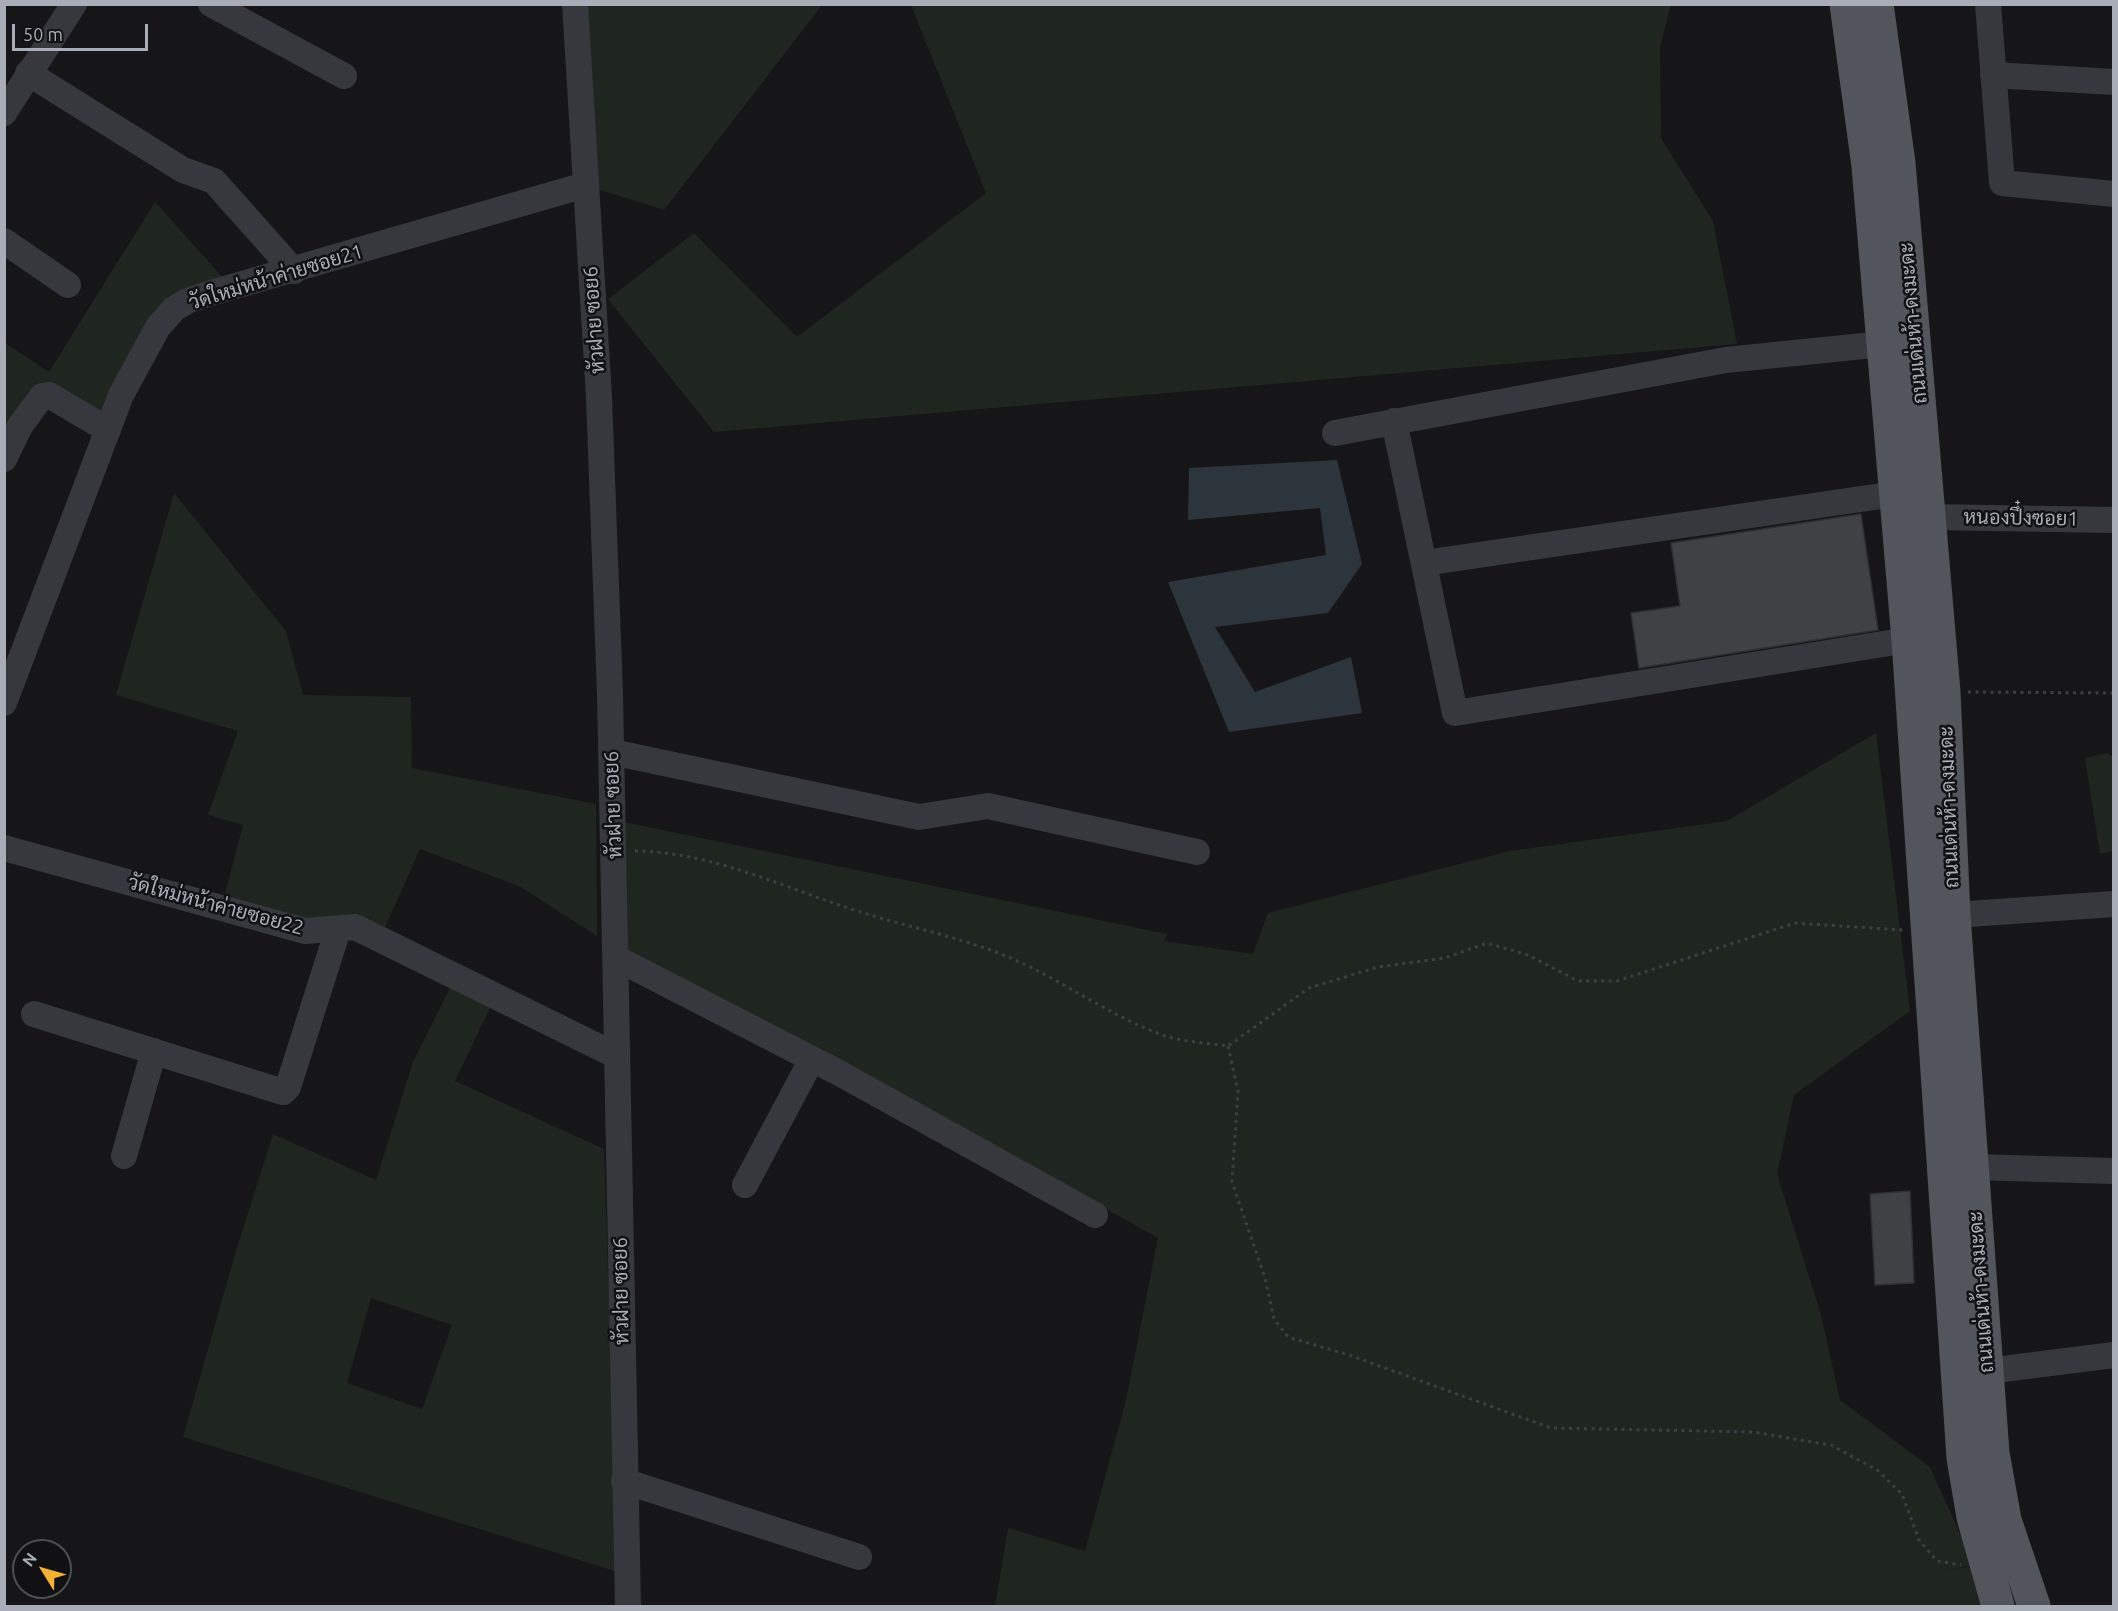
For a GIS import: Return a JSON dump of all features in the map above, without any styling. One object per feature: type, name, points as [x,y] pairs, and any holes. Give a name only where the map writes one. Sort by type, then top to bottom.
[{"type":"main road","name":"ถนนเด่นห้า-ดงมะดะ","points":[[1846,4],[1868,166],[1883,344],[1904,473],[1929,517],[1944,692],[1954,915],[1994,1454],[2005,1520],[2034,1606]]},
{"type":"main road","name":"ถนนเด่นห้า-ดงมะดะ","points":[[1877,4],[1899,163],[1908,640],[1963,1458],[1973,1517],[1998,1606]]},
{"type":"street","points":[[211,4],[344,76]]},
{"type":"street","name":"หัวฝาย ซอย6","points":[[575,4],[599,396],[612,752],[628,1606]]},
{"type":"street","points":[[1988,4],[2002,183],[2114,194]]},
{"type":"street","points":[[4,113],[70,6]]},
{"type":"street","points":[[28,73],[183,170],[214,181],[294,271]]},
{"type":"street","points":[[1993,75],[2114,82]]},
{"type":"street","name":"วัดใหม่หน้าค่ายซอย21","points":[[4,703],[121,395],[153,337],[174,309],[187,301],[211,293],[294,271],[585,185]]},
{"type":"street","points":[[4,241],[68,285]]},
{"type":"street","points":[[1335,433],[1726,360],[1883,344]]},
{"type":"street","points":[[4,459],[20,426],[42,396],[49,395],[108,430]]},
{"type":"street","points":[[1394,421],[1455,713],[1908,640]]},
{"type":"street","points":[[1424,563],[1904,473]]},
{"type":"street","name":"หนองปึ๋งซอย1","points":[[1929,517],[2114,520]]},
{"type":"street","points":[[612,752],[909,816],[919,817],[988,806],[1197,852]]},
{"type":"street","name":"วัดใหม่หน้าค่ายซอย22","points":[[4,848],[305,931],[332,931],[355,927],[617,1056]]},
{"type":"street","points":[[1954,915],[2114,904]]},
{"type":"street","points":[[34,1014],[283,1092],[286,1090],[335,939],[332,931]]},
{"type":"street","points":[[616,958],[812,1059],[1095,1215]]},
{"type":"street","points":[[124,1156],[154,1051]]},
{"type":"street","points":[[745,1185],[812,1059]]},
{"type":"street","points":[[1972,1167],[2114,1171]]},
{"type":"street","points":[[1987,1371],[2114,1355]]},
{"type":"street","points":[[624,1481],[859,1557]]},
{"type":"path","points":[[1944,692],[2114,693]]},
{"type":"path","points":[[615,850],[663,851],[757,873],[846,907],[928,928],[1007,957],[1114,1014],[1167,1036],[1228,1046],[1309,988],[1378,967],[1445,958],[1487,943],[1528,955],[1578,981],[1617,981],[1795,923],[1926,932]]},
{"type":"path","points":[[1228,1046],[1238,1091],[1232,1182],[1265,1278],[1274,1319],[1288,1337],[1352,1356],[1551,1428],[1754,1432],[1831,1445],[1877,1470],[1902,1494],[1919,1540],[1937,1561],[1953,1565],[1986,1564]]},
{"type":"shaded area","points":[[1671,4],[1660,47],[1661,138],[1713,221],[1737,344],[714,432],[608,299],[694,233],[797,337],[986,193],[911,5]]},
{"type":"shaded area","points":[[575,5],[822,5],[664,210],[585,185]]},
{"type":"shaded area","points":[[155,202],[226,281],[135,347],[99,416],[50,390],[28,391],[5,438],[5,343],[49,372]]},
{"type":"shaded area","points":[[1337,460],[1362,564],[1328,613],[1215,627],[1255,692],[1351,657],[1362,713],[1229,732],[1168,582],[1326,555],[1320,508],[1188,520],[1189,468]]},
{"type":"shaded area","points":[[174,493],[286,631],[303,695],[411,697],[412,768],[596,804],[597,936],[519,886],[420,849],[383,932],[302,925],[223,901],[243,825],[208,815],[238,731],[116,695]]},
{"type":"shaded area","points":[[1876,733],[1910,1011],[1794,1095],[1777,1174],[1821,1315],[1840,1400],[1930,1467],[1974,1565],[1941,1571],[1986,1564],[1992,1606],[995,1606],[1008,1528],[1085,1551],[1126,1400],[1158,1238],[1027,1165],[616,958],[614,820],[1167,934],[1164,941],[1253,954],[1268,913],[1510,851],[1727,821]]},
{"type":"shaded area","points":[[2107,753],[2113,757],[2113,851],[2100,854],[2085,758]]},
{"type":"shaded area","points":[[452,984],[492,1004],[455,1081],[604,1149],[618,1572],[183,1437],[236,1251],[273,1134],[376,1180],[413,1062]],"holes":[[[371,1298],[452,1325],[422,1409],[347,1383]]]},
{"type":"building","points":[[1861,514],[1878,630],[1639,668],[1631,613],[1680,606],[1671,543]]},
{"type":"building","points":[[1910,1191],[1914,1283],[1875,1285],[1870,1194]]}]
